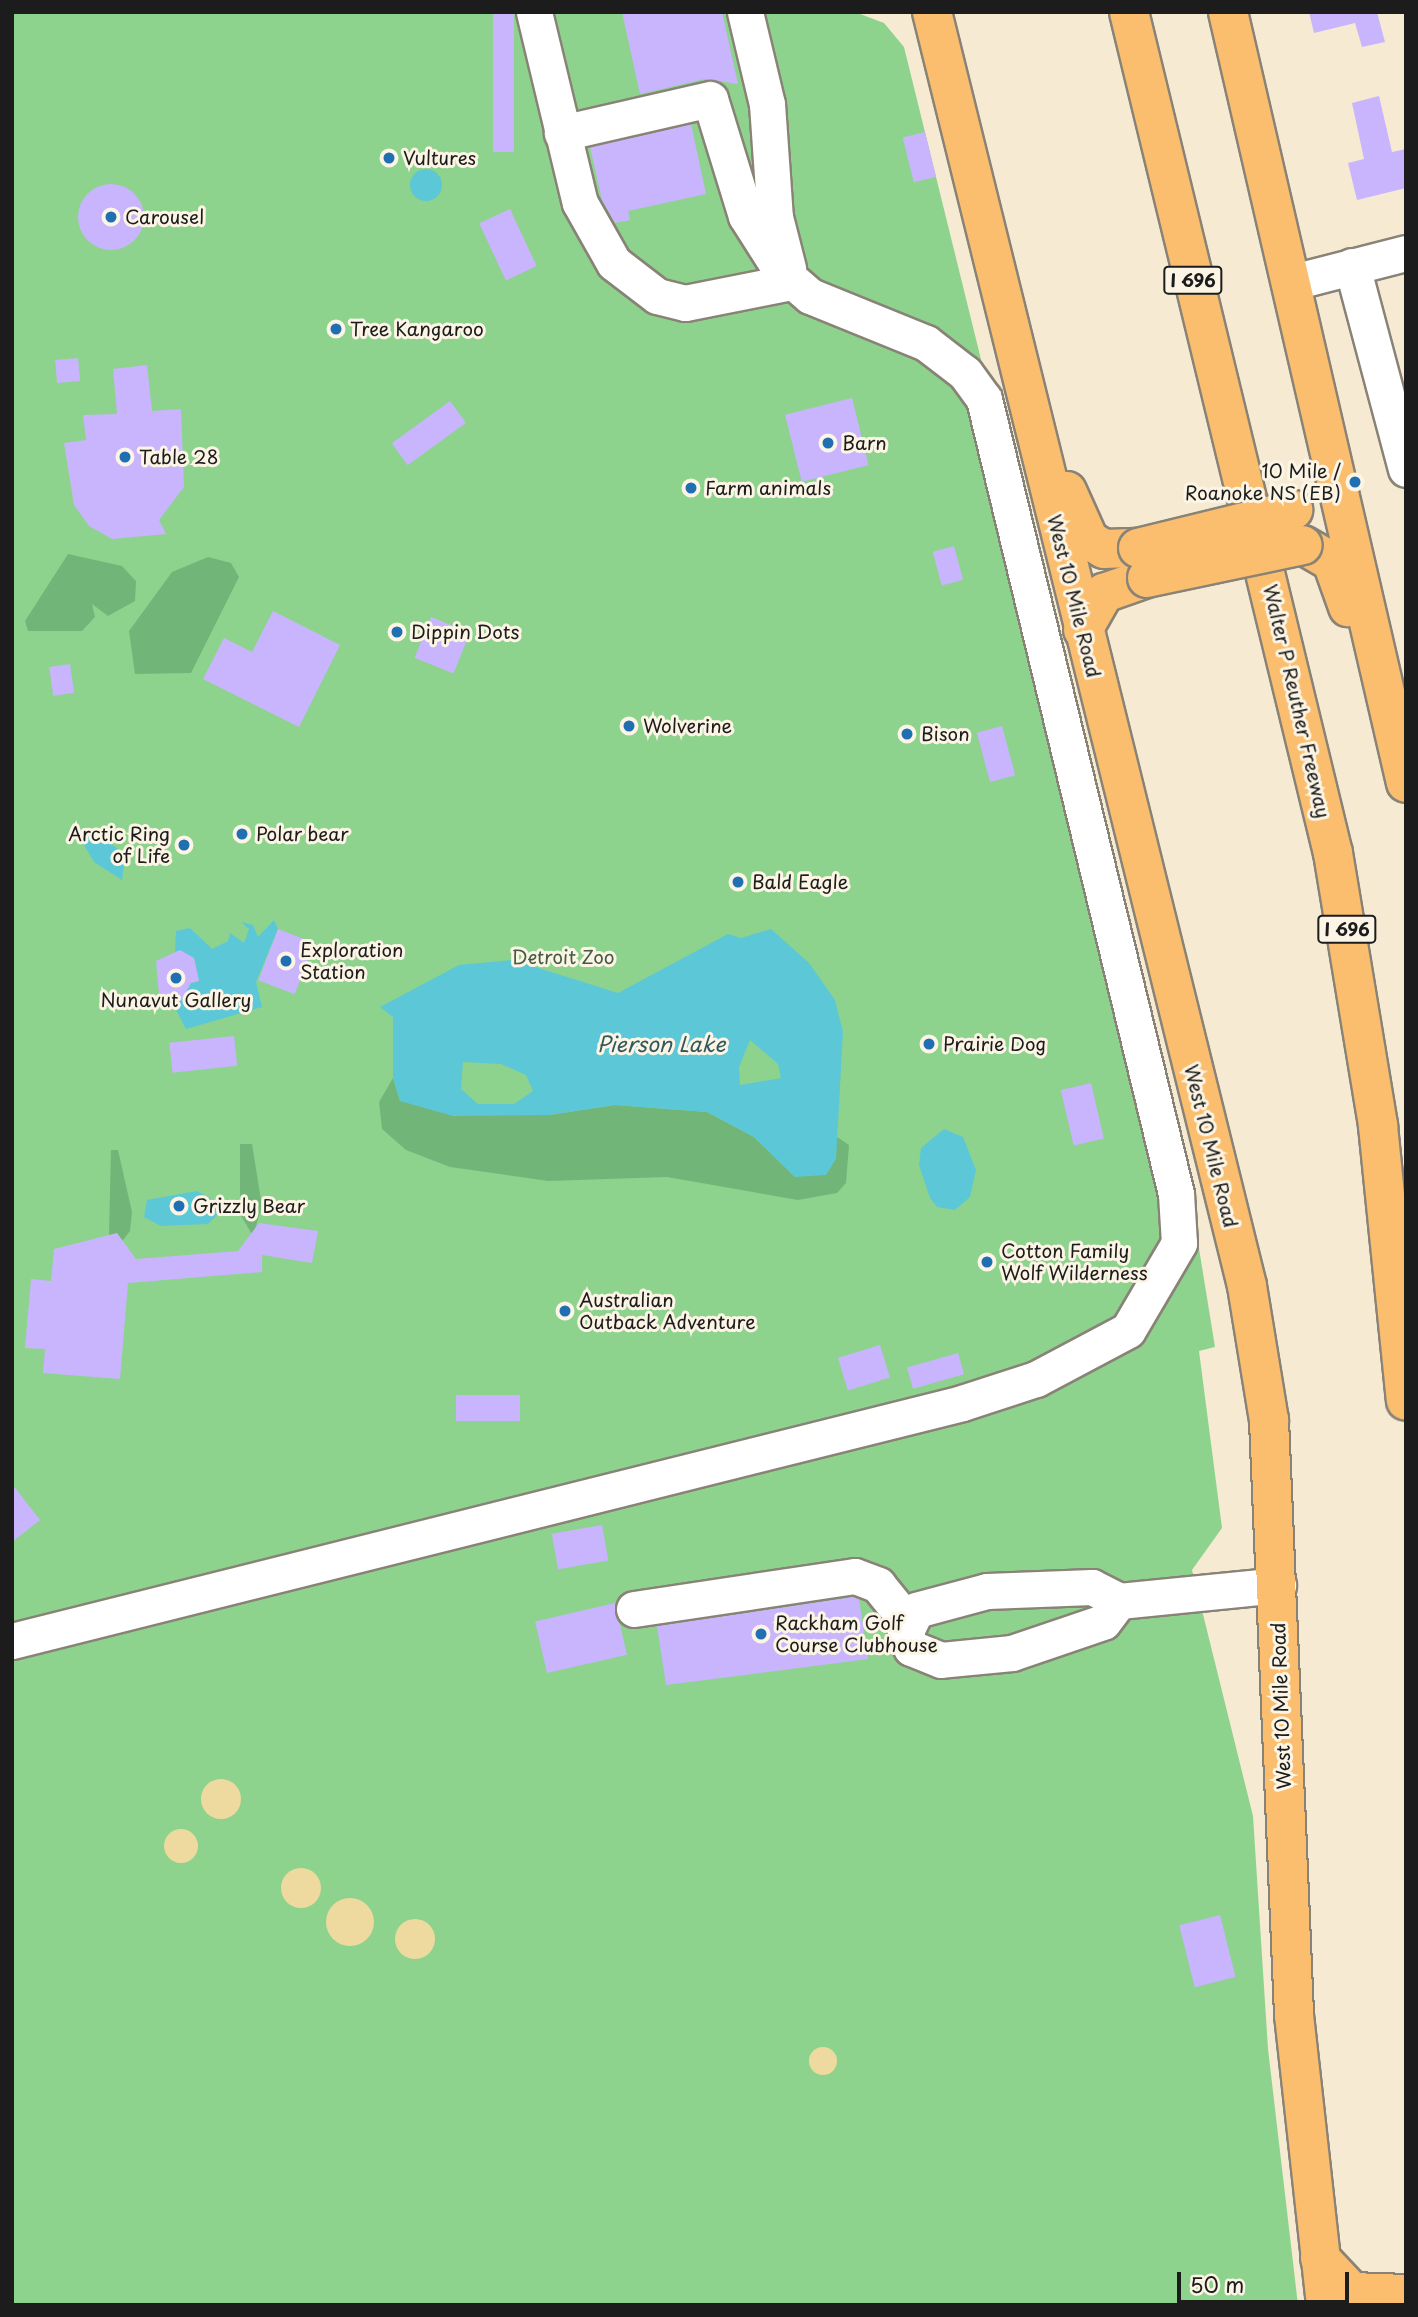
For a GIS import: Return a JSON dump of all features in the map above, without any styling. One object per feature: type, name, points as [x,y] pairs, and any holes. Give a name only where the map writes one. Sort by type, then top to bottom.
[{"type":"main road","name":"West 10 Mile Road","points":[[932,12],[1247,1286],[1269,1420],[1294,2015],[1330,2283]]},
{"type":"main road","name":"Walter P Reuther Freeway","points":[[1129,12],[1333,853],[1378,1126],[1406,1401]]},
{"type":"main road","points":[[1228,12],[1403,768]]},
{"type":"main road","points":[[1010,328],[1084,534],[1104,550],[1142,563]]},
{"type":"main road","points":[[1083,631],[1104,593],[1142,563],[1298,527],[1319,494],[1330,449]]},
{"type":"main road","points":[[1298,527],[1325,554],[1337,573],[1366,671],[1403,768]]},
{"type":"main road","points":[[1330,2283],[1370,2297],[1406,2294]]},
{"type":"street","points":[[745,12],[767,104],[775,217],[791,282]]},
{"type":"street","points":[[539,13],[562,133],[597,242],[624,273],[657,296],[699,303],[791,282]]},
{"type":"street","points":[[12,1641],[962,1403],[1036,1379],[1128,1330],[1179,1243],[1176,1194],[989,412],[965,373],[939,351],[872,317],[810,296],[791,282],[746,216],[710,99],[562,133]]},
{"type":"street","points":[[1289,283],[1406,253]]},
{"type":"street","points":[[1352,266],[1406,469]]},
{"type":"street","points":[[634,1609],[855,1576],[878,1586],[907,1622],[911,1648],[923,1657],[976,1657],[1037,1646],[1103,1622],[1119,1601]]},
{"type":"street","points":[[907,1622],[916,1610],[939,1602],[1049,1585],[1092,1587],[1119,1601],[1278,1585]]},
{"type":"green space","name":"Detroit Zoo","points":[[12,12],[855,12],[884,23],[904,47],[1197,1236],[1215,1347],[1199,1351],[1222,1528],[1192,1570],[1253,1816],[1268,2049],[1298,2305],[12,2305]]},
{"type":"green space","points":[[68,554],[122,566],[136,581],[135,601],[108,616],[92,604],[95,617],[82,631],[28,631],[25,621]]},
{"type":"green space","points":[[208,557],[231,563],[239,577],[191,673],[135,674],[129,631],[172,572]]},
{"type":"green space","points":[[393,1078],[400,1101],[549,1115],[615,1105],[707,1112],[754,1137],[795,1177],[836,1159],[834,1135],[849,1145],[846,1183],[837,1193],[798,1200],[667,1177],[548,1181],[450,1167],[406,1150],[382,1129],[379,1102]]},
{"type":"green space","points":[[240,1144],[252,1144],[262,1206],[253,1236],[240,1214]]},
{"type":"green space","points":[[111,1150],[118,1150],[132,1212],[130,1231],[120,1244],[109,1235]]},
{"type":"sand","points":[[221,1779],[229,1780],[235,1785],[240,1791],[240,1807],[235,1813],[229,1818],[221,1819],[213,1818],[207,1813],[202,1807],[201,1799],[202,1791],[207,1785],[213,1780]]},
{"type":"sand","points":[[181,1829],[193,1834],[198,1846],[193,1858],[181,1863],[169,1858],[164,1846],[169,1834]]},
{"type":"sand","points":[[301,1868],[315,1874],[321,1888],[315,1902],[301,1908],[287,1902],[281,1888],[287,1874]]},
{"type":"sand","points":[[350,1898],[367,1905],[374,1922],[367,1939],[350,1946],[333,1939],[326,1922],[333,1905]]},
{"type":"sand","points":[[415,1919],[429,1925],[435,1939],[429,1953],[415,1959],[401,1953],[395,1939],[401,1925]]},
{"type":"sand","points":[[823,2047],[833,2051],[837,2061],[833,2071],[823,2075],[813,2071],[809,2061],[813,2051]]},
{"type":"water","points":[[426,169],[437,174],[442,185],[437,196],[426,201],[415,196],[410,185],[415,174]]},
{"type":"water","points":[[83,826],[125,853],[122,880],[94,862],[80,838]]},
{"type":"water","points":[[274,920],[278,929],[256,982],[262,1007],[186,1029],[174,1006],[186,984],[199,981],[194,958],[175,951],[176,931],[190,928],[212,949],[228,941],[230,933],[244,943],[249,929],[241,922],[253,925],[258,937]]},
{"type":"water","name":"Pierson Lake","points":[[771,929],[809,963],[835,1000],[843,1032],[836,1159],[826,1175],[795,1177],[754,1137],[707,1112],[615,1105],[549,1115],[453,1116],[400,1101],[393,1078],[393,1017],[380,1007],[459,965],[513,960],[618,993],[728,934],[741,938]],"holes":[[[750,1040],[778,1064],[781,1078],[740,1085],[739,1067]],[[463,1062],[501,1064],[526,1075],[533,1091],[514,1104],[478,1104],[461,1089]]]},
{"type":"water","points":[[944,1129],[963,1137],[976,1170],[970,1197],[955,1210],[937,1207],[930,1198],[919,1165],[921,1148]]},
{"type":"water","points":[[197,1191],[217,1202],[220,1212],[208,1224],[161,1226],[144,1217],[147,1200]]},
{"type":"building","points":[[493,12],[514,12],[514,152],[493,152]]},
{"type":"building","points":[[622,12],[722,12],[738,84],[705,79],[640,94]]},
{"type":"building","points":[[1309,12],[1377,12],[1385,42],[1362,47],[1355,23],[1314,33]]},
{"type":"building","points":[[1379,96],[1392,152],[1406,149],[1406,188],[1357,200],[1348,163],[1364,159],[1352,103]]},
{"type":"building","points":[[691,124],[706,194],[628,211],[630,220],[615,223],[602,200],[590,147]]},
{"type":"building","points":[[925,132],[936,177],[914,182],[903,138]]},
{"type":"building","name":"Carousel","points":[[111,184],[124,187],[134,194],[141,204],[144,217],[141,230],[134,240],[124,247],[111,250],[98,247],[88,240],[81,230],[78,217],[81,204],[88,194],[98,187]]},
{"type":"building","points":[[510,209],[537,266],[506,280],[479,223]]},
{"type":"building","points":[[78,358],[80,381],[57,383],[55,360]]},
{"type":"building","name":"Table 28","points":[[147,365],[152,411],[181,409],[184,487],[159,520],[166,534],[112,539],[89,526],[74,505],[64,443],[86,440],[83,415],[117,414],[113,369]]},
{"type":"building","name":"Barn","points":[[852,398],[869,465],[802,482],[785,415]]},
{"type":"building","points":[[450,401],[466,423],[408,465],[392,443]]},
{"type":"building","points":[[954,546],[963,580],[942,586],[933,552]]},
{"type":"building","points":[[273,611],[340,645],[299,727],[203,679],[224,638],[252,652]]},
{"type":"building","points":[[431,617],[470,633],[453,674],[415,658]]},
{"type":"building","points":[[70,664],[74,693],[53,696],[49,667]]},
{"type":"building","points":[[1002,726],[1015,775],[990,782],[977,733]]},
{"type":"building","name":"Exploration Station","points":[[278,929],[314,943],[295,994],[258,980]]},
{"type":"building","name":"Nunavut Gallery","points":[[180,950],[194,958],[199,981],[191,983],[181,1001],[160,1006],[156,961]]},
{"type":"building","points":[[234,1036],[237,1066],[172,1073],[169,1043]]},
{"type":"building","points":[[1091,1083],[1104,1139],[1074,1146],[1061,1090]]},
{"type":"building","points":[[259,1223],[318,1231],[312,1263],[262,1255],[262,1272],[128,1283],[120,1379],[43,1373],[45,1349],[25,1348],[31,1279],[51,1281],[54,1249],[117,1233],[136,1259],[238,1251]]},
{"type":"building","points":[[880,1345],[890,1378],[848,1390],[838,1358]]},
{"type":"building","points":[[958,1353],[964,1374],[913,1389],[907,1368]]},
{"type":"building","points":[[456,1395],[520,1395],[520,1421],[456,1421]]},
{"type":"building","points":[[12,1484],[40,1520],[12,1542]]},
{"type":"building","points":[[602,1525],[608,1560],[558,1569],[552,1534]]},
{"type":"building","name":"Rackham Golf Course Clubhouse","points":[[853,1597],[859,1599],[868,1659],[666,1685],[657,1626]]},
{"type":"building","points":[[615,1603],[627,1655],[547,1673],[535,1621]]},
{"type":"building","points":[[1220,1915],[1235,1977],[1195,1987],[1179,1925]]},
{"type":"place","name":"Vultures","points":[[389,158]]},
{"type":"place","name":"Carousel","points":[[111,217]]},
{"type":"place","name":"Tree Kangaroo","points":[[336,329]]},
{"type":"place","name":"Barn","points":[[828,443]]},
{"type":"place","name":"Table 28","points":[[125,457]]},
{"type":"place","name":"10 Mile / Roanoke NS (EB)","points":[[1355,482]]},
{"type":"place","name":"Farm animals","points":[[691,488]]},
{"type":"place","name":"Dippin Dots","points":[[397,632]]},
{"type":"place","name":"Wolverine","points":[[629,726]]},
{"type":"place","name":"Bison","points":[[907,734]]},
{"type":"place","name":"Polar bear","points":[[242,834]]},
{"type":"place","name":"Arctic Ring of Life","points":[[184,845]]},
{"type":"place","name":"Bald Eagle","points":[[738,882]]},
{"type":"place","name":"Exploration Station","points":[[286,961]]},
{"type":"place","name":"Nunavut Gallery","points":[[176,978]]},
{"type":"place","name":"Prairie Dog","points":[[929,1044]]},
{"type":"place","name":"Grizzly Bear","points":[[179,1206]]},
{"type":"place","name":"Cotton Family Wolf Wilderness","points":[[987,1262]]},
{"type":"place","name":"Australian Outback Adventure","points":[[565,1311]]},
{"type":"place","name":"Rackham Golf Course Clubhouse","points":[[761,1634]]}]
